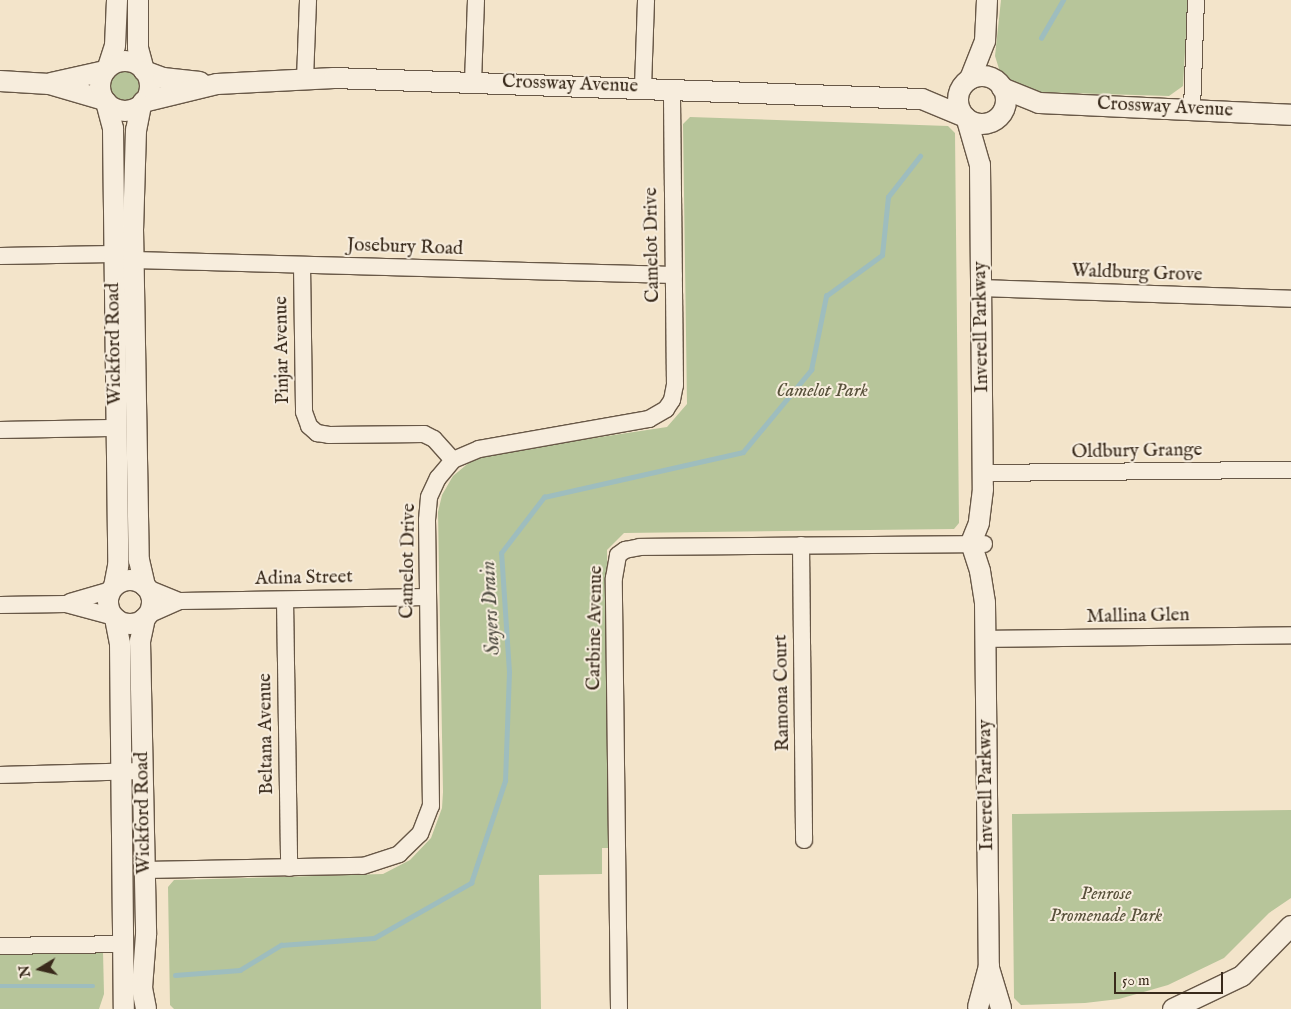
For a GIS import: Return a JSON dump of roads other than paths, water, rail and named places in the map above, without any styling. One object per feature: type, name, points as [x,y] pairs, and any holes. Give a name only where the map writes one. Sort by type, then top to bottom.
[{"type":"street","points":[[105,101],[100,83],[115,46],[117,0]]},
{"type":"street","points":[[0,82],[49,84],[105,101],[124,111],[142,103],[149,86],[138,48],[138,0]]},
{"type":"street","points":[[305,79],[308,0]]},
{"type":"street","points":[[473,82],[476,0]]},
{"type":"street","points":[[643,87],[646,0]]},
{"type":"street","points":[[985,40],[1006,102],[999,116],[983,124],[966,118],[960,111],[958,95],[969,80],[985,40],[987,0]]},
{"type":"street","points":[[1192,108],[1196,0]]},
{"type":"street","points":[[49,84],[107,69],[126,61],[144,71]]},
{"type":"street","name":"Crossway Avenue","points":[[144,71],[163,78],[217,84],[305,79],[473,82],[922,99],[966,118]]},
{"type":"street","points":[[969,80],[990,78],[1001,87]]},
{"type":"street","name":"Crossway Avenue","points":[[922,99],[969,80]]},
{"type":"street","name":"Crossway Avenue","points":[[142,103],[217,84]]},
{"type":"street","name":"Crossway Avenue","points":[[1001,87],[1039,103]]},
{"type":"street","name":"Camelot Drive","points":[[145,870],[290,868],[380,863],[406,850],[425,825],[432,792],[428,597],[429,497],[438,478],[453,460],[493,445],[649,419],[666,409],[672,400],[675,385],[672,89]]},
{"type":"street","name":"Wickford Road","points":[[105,101],[113,129],[118,575],[113,588]]},
{"type":"street","name":"Wickford Road","points":[[142,103],[134,162],[134,260],[139,565],[146,587]]},
{"type":"street","name":"Crossway Avenue","points":[[999,116],[1039,103],[1192,108],[1291,115]]},
{"type":"street","name":"Inverell Parkway","points":[[980,165],[999,116]]},
{"type":"street","name":"Inverell Parkway","points":[[966,118],[980,165],[983,481],[977,543],[985,603],[989,966],[1002,1008]]},
{"type":"street","points":[[0,256],[113,254]]},
{"type":"street","name":"Josebury Road","points":[[134,260],[674,275]]},
{"type":"street","name":"Pinjar Avenue","points":[[302,265],[304,412],[309,426],[317,433],[329,435],[424,434],[434,440],[453,460]]},
{"type":"street","name":"Waldburg Grove","points":[[981,288],[1291,299]]},
{"type":"street","points":[[0,430],[137,427]]},
{"type":"street","name":"Oldbury Grange","points":[[983,481],[1291,470]]},
{"type":"street","name":"Carbine Avenue","points":[[619,1009],[616,560],[621,552],[640,547],[977,543]]},
{"type":"street","name":"Ramona Court","points":[[801,545],[804,840]]},
{"type":"street","points":[[0,605],[66,604],[133,624],[145,617],[152,602],[146,587],[126,580],[113,588],[66,604]]},
{"type":"street","name":"Adina Street","points":[[146,587],[180,601],[428,597]]},
{"type":"street","points":[[113,588],[108,604],[114,618]]},
{"type":"street","name":"Beltana Avenue","points":[[285,600],[290,868]]},
{"type":"street","name":"Adina Street","points":[[145,617],[180,601]]},
{"type":"street","name":"Wickford Road","points":[[145,617],[140,641],[145,870],[142,988],[146,1009]]},
{"type":"street","name":"Wickford Road","points":[[114,618],[120,644],[125,944],[124,1009]]},
{"type":"street","name":"Mallina Glen","points":[[985,639],[1291,635]]},
{"type":"street","points":[[0,775],[143,771]]},
{"type":"street","points":[[1173,1009],[1242,976],[1291,926]]},
{"type":"street","points":[[0,946],[125,944]]},
{"type":"street","name":"Inverell Parkway","points":[[977,1008],[989,966]]},
{"type":"street","points":[[977,1008],[992,1004],[1002,1008]]},
{"type":"waterway","name":"Sayers Drain","points":[[1041,38],[1063,0]]},
{"type":"waterway","name":"Sayers Drain","points":[[175,975],[240,970],[281,945],[374,938],[471,883],[505,781],[509,672],[501,553],[544,497],[743,452],[811,370],[826,296],[882,255],[888,197],[920,156]]},
{"type":"waterway","name":"Sayers Drain","points":[[0,986],[93,986]]},
{"type":"park label","name":"Camelot Park","points":[[822,392]]},
{"type":"park label","name":"Penrose Promenade Park","points":[[1106,906]]}]
